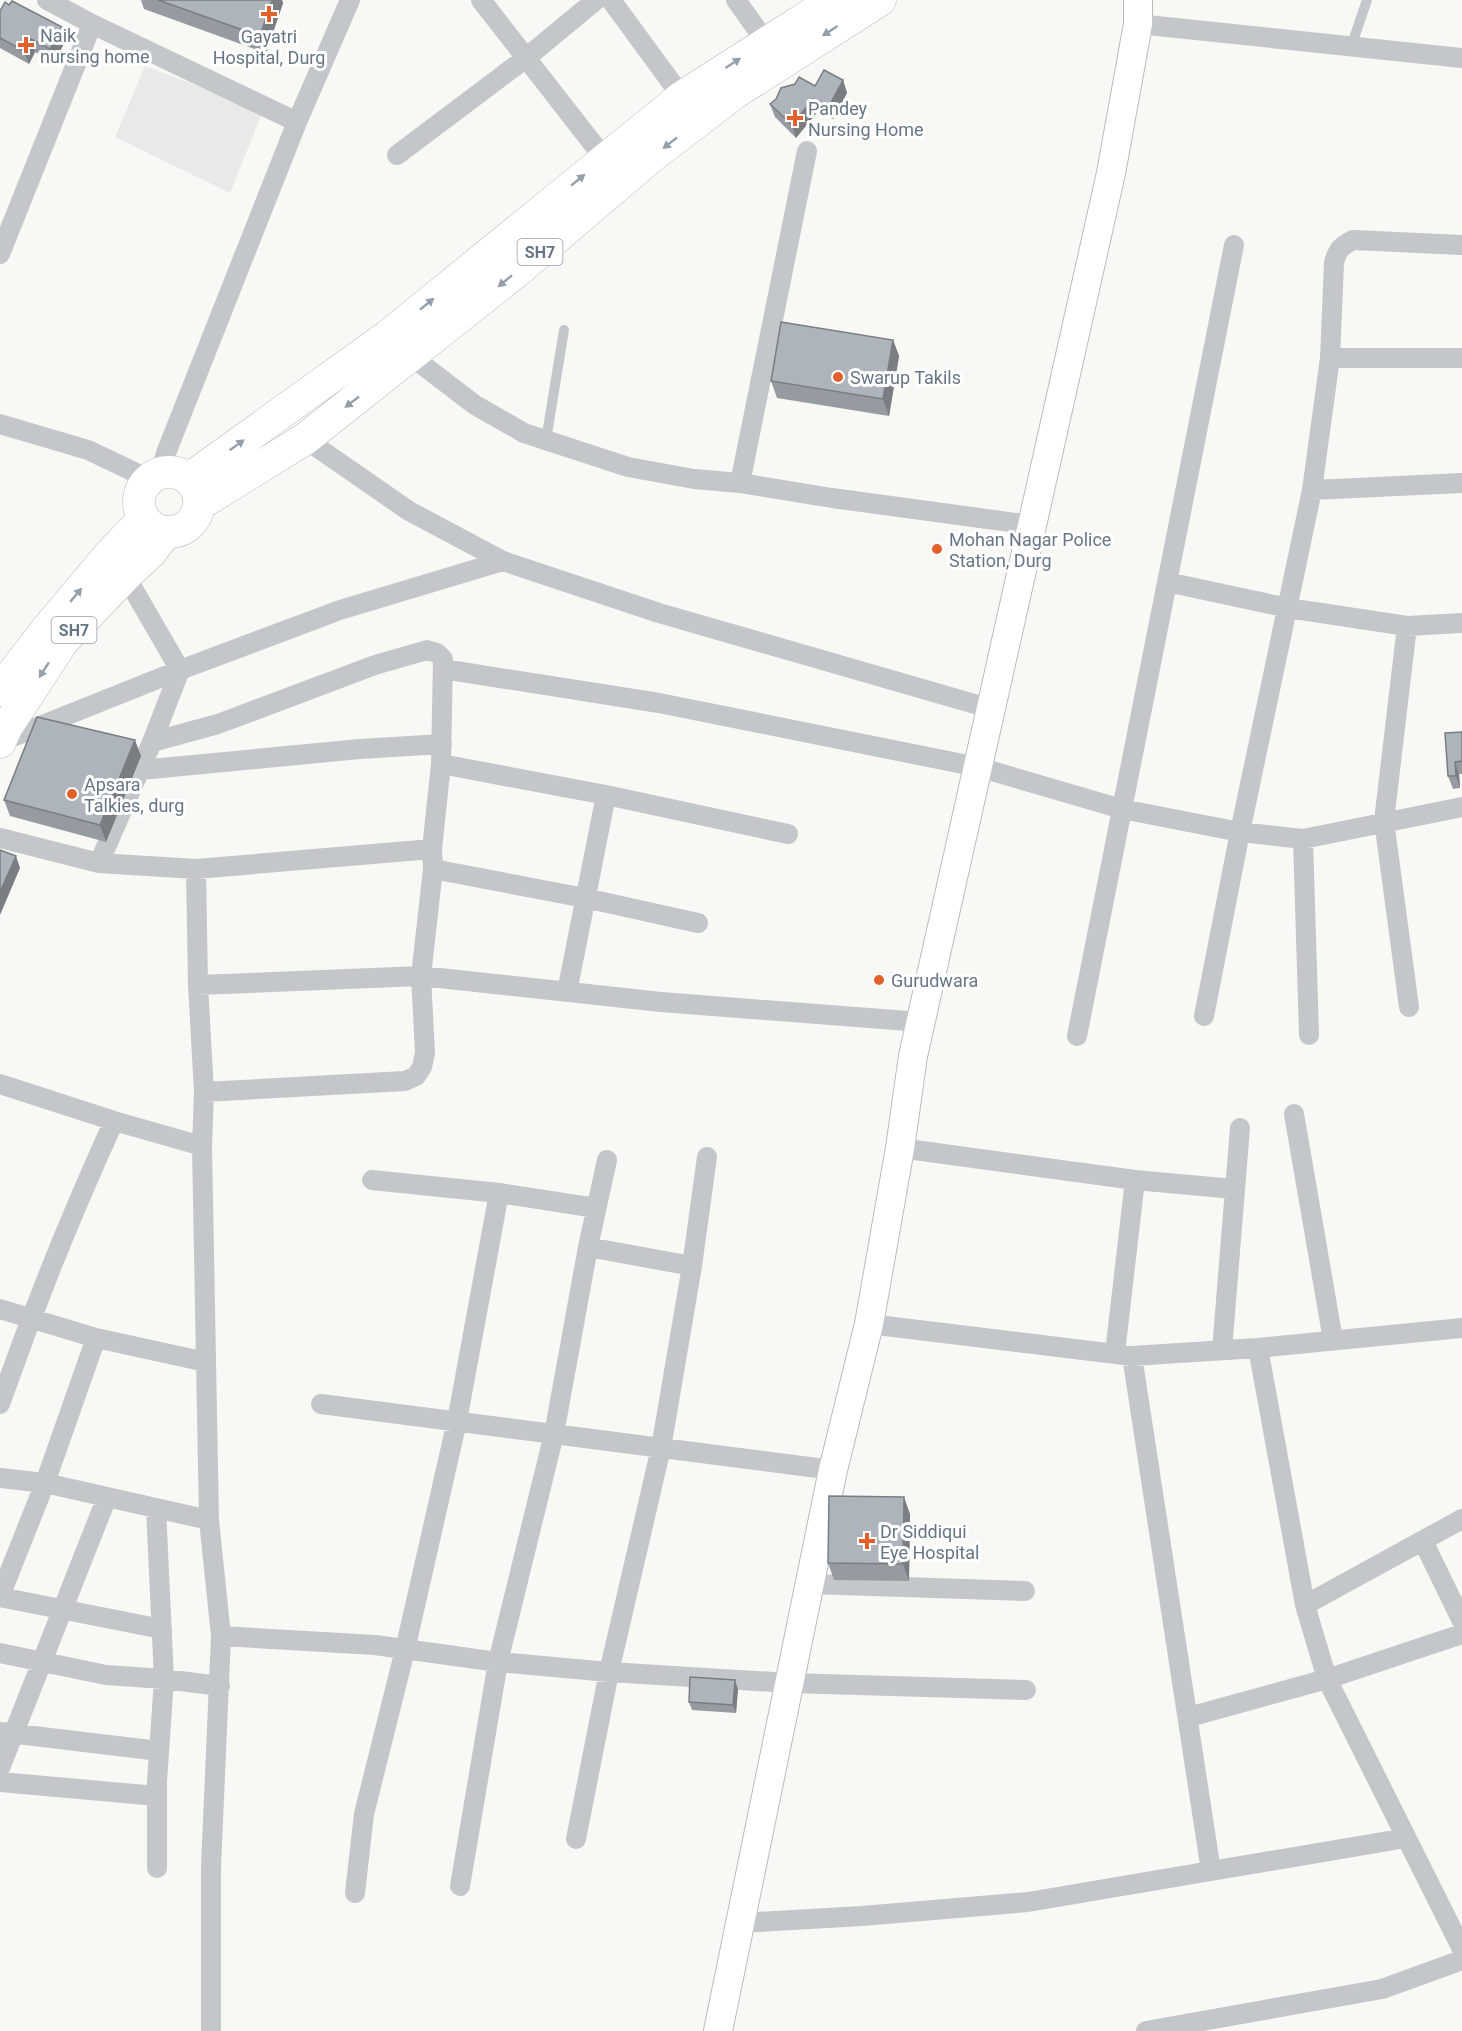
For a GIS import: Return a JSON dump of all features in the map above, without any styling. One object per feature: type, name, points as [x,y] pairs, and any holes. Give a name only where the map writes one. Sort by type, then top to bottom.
[{"type":"main road","name":"SH7","points":[[175,484],[305,439],[399,347],[604,158],[682,97],[834,0]]},
{"type":"main road","name":"SH7","points":[[175,484],[399,347],[516,272],[651,157],[736,92],[880,0]]},
{"type":"main road","name":"SH7","points":[[0,690],[47,629],[118,564],[155,526],[185,528],[192,522],[197,513],[175,484]]},
{"type":"main road","points":[[155,526],[139,506],[140,491],[175,484]]},
{"type":"main road","name":"SH7","points":[[0,742],[6,728],[63,641],[118,564]]},
{"type":"street","points":[[47,0],[92,24],[297,122]]},
{"type":"street","points":[[175,484],[166,453],[297,122],[350,0]]},
{"type":"street","points":[[481,0],[604,158]]},
{"type":"street","points":[[397,155],[526,58],[596,0]]},
{"type":"street","points":[[611,0],[682,97]]},
{"type":"street","points":[[736,0],[766,42]]},
{"type":"street","points":[[718,2031],[833,1470],[869,1324],[900,1148],[913,1056],[1111,173],[1138,12],[1351,47],[1462,58]]},
{"type":"street","points":[[0,254],[92,24]]},
{"type":"street","points":[[740,483],[807,151]]},
{"type":"street","points":[[1204,1016],[1312,490],[1330,358],[1334,263],[1337,252],[1353,240],[1462,245]]},
{"type":"street","points":[[1077,1036],[1234,245]]},
{"type":"street","points":[[399,347],[475,405],[524,433],[628,467],[694,479],[740,483],[1032,525]]},
{"type":"street","points":[[1330,358],[1462,358]]},
{"type":"street","points":[[0,424],[88,450],[175,484]]},
{"type":"street","points":[[305,439],[409,511],[503,561],[659,613],[992,710]]},
{"type":"street","points":[[1312,490],[1462,483]]},
{"type":"street","points":[[0,742],[180,670],[340,610],[503,561]]},
{"type":"street","points":[[118,564],[180,670]]},
{"type":"street","points":[[1167,582],[1288,608],[1407,626],[1462,623]]},
{"type":"street","points":[[1407,626],[1384,821],[1409,1007]]},
{"type":"street","points":[[152,742],[218,724],[375,665],[427,650],[437,653],[442,659],[441,764],[432,849],[433,869],[421,976],[425,1053],[422,1067],[416,1076],[405,1081],[204,1092]]},
{"type":"street","points":[[442,669],[659,703],[978,767],[1122,809],[1240,832],[1303,839],[1462,807]]},
{"type":"street","points":[[99,863],[152,742],[180,670]]},
{"type":"street","points":[[140,770],[348,750],[442,744]]},
{"type":"street","points":[[441,764],[606,795],[788,834]]},
{"type":"street","points":[[567,992],[606,795]]},
{"type":"street","points":[[0,838],[99,863],[196,869],[432,849]]},
{"type":"street","points":[[1303,839],[1309,1035]]},
{"type":"street","points":[[196,869],[198,985],[204,1092],[202,1146],[209,1520],[221,1636],[211,1867],[211,2031]]},
{"type":"street","points":[[433,869],[585,898],[698,923]]},
{"type":"street","points":[[198,985],[421,976],[661,1002],[921,1022]]},
{"type":"street","points":[[0,1084],[114,1121],[202,1146]]},
{"type":"street","points":[[1294,1114],[1333,1340]]},
{"type":"street","points":[[0,1404],[30,1319],[71,1215],[114,1121]]},
{"type":"street","points":[[1222,1350],[1240,1128]]},
{"type":"street","points":[[900,1148],[1135,1180],[1234,1190]]},
{"type":"street","points":[[576,1839],[609,1672],[662,1448],[692,1266],[707,1157]]},
{"type":"street","points":[[460,1886],[498,1662],[554,1434],[588,1247],[607,1160]]},
{"type":"street","points":[[372,1180],[499,1193],[596,1208]]},
{"type":"street","points":[[1135,1180],[1123,1354],[1189,1717],[1211,1871]]},
{"type":"street","points":[[355,1893],[364,1814],[405,1650],[457,1421],[499,1193]]},
{"type":"street","points":[[588,1247],[692,1266]]},
{"type":"street","points":[[0,1309],[96,1338],[206,1362]]},
{"type":"street","points":[[869,1324],[1123,1354],[1258,1348],[1462,1328]]},
{"type":"street","points":[[96,1338],[45,1483],[0,1597],[162,1629]]},
{"type":"street","points":[[1258,1348],[1305,1605],[1327,1679],[1462,1949]]},
{"type":"street","points":[[321,1404],[833,1470]]},
{"type":"street","points":[[0,1478],[45,1483],[209,1520]]},
{"type":"street","points":[[0,1768],[6,1732],[43,1662],[107,1497]]},
{"type":"street","points":[[156,1508],[164,1679],[157,1796],[157,1868]]},
{"type":"street","points":[[1305,1605],[1462,1519]]},
{"type":"street","points":[[1423,1541],[1462,1621]]},
{"type":"street","points":[[810,1584],[1025,1591]]},
{"type":"street","points":[[1189,1717],[1327,1679],[1462,1634]]},
{"type":"street","points":[[221,1636],[375,1645],[498,1662],[609,1672],[790,1683],[1026,1690]]},
{"type":"street","points":[[0,1653],[106,1675],[220,1686]]},
{"type":"street","points":[[6,1732],[159,1751]]},
{"type":"street","points":[[0,1782],[157,1796]]},
{"type":"street","points":[[740,1923],[862,1916],[1028,1902],[1406,1838]]},
{"type":"street","points":[[1146,2031],[1194,2026],[1382,1989],[1462,1960]]},
{"type":"lane","points":[[1351,47],[1367,0]]},
{"type":"lane","points":[[546,440],[564,330]]},
{"type":"shaded area","points":[[145,66],[263,111],[230,193],[115,137]]},
{"type":"building","points":[[158,0],[272,0],[260,36]]},
{"type":"building","points":[[12,1],[62,27],[50,49],[31,39],[24,51],[0,38],[0,11],[5,2],[9,5]]},
{"type":"building","points":[[824,70],[843,80],[829,106],[813,99],[792,125],[770,104],[776,99],[781,88],[795,84],[799,77],[815,86]]},
{"type":"building","name":"Swarup Takils","points":[[781,322],[893,340],[883,399],[771,381]]},
{"type":"building","name":"Apsara Talkies, durg","points":[[37,717],[135,740],[100,825],[4,800]]},
{"type":"building","points":[[1462,732],[1462,761],[1455,762],[1456,776],[1448,776],[1445,733]]},
{"type":"building","points":[[0,850],[16,856],[0,892]]},
{"type":"building","points":[[829,1496],[904,1497],[903,1564],[828,1563]]},
{"type":"building","points":[[690,1677],[735,1680],[733,1705],[689,1702]]},
{"type":"place","name":"Gayatri Hospital, Durg","points":[[269,14]]},
{"type":"place","name":"Naik nursing home","points":[[26,45]]},
{"type":"place","name":"Pandey Nursing Home","points":[[795,118]]},
{"type":"place","name":"Swarup Takils","points":[[838,377]]},
{"type":"place","name":"Mohan Nagar Police Station, Durg","points":[[937,549]]},
{"type":"place","name":"Apsara Talkies, durg","points":[[72,794]]},
{"type":"place","name":"Gurudwara","points":[[879,980]]},
{"type":"place","name":"Dr Siddiqui Eye Hospital","points":[[867,1541]]}]
